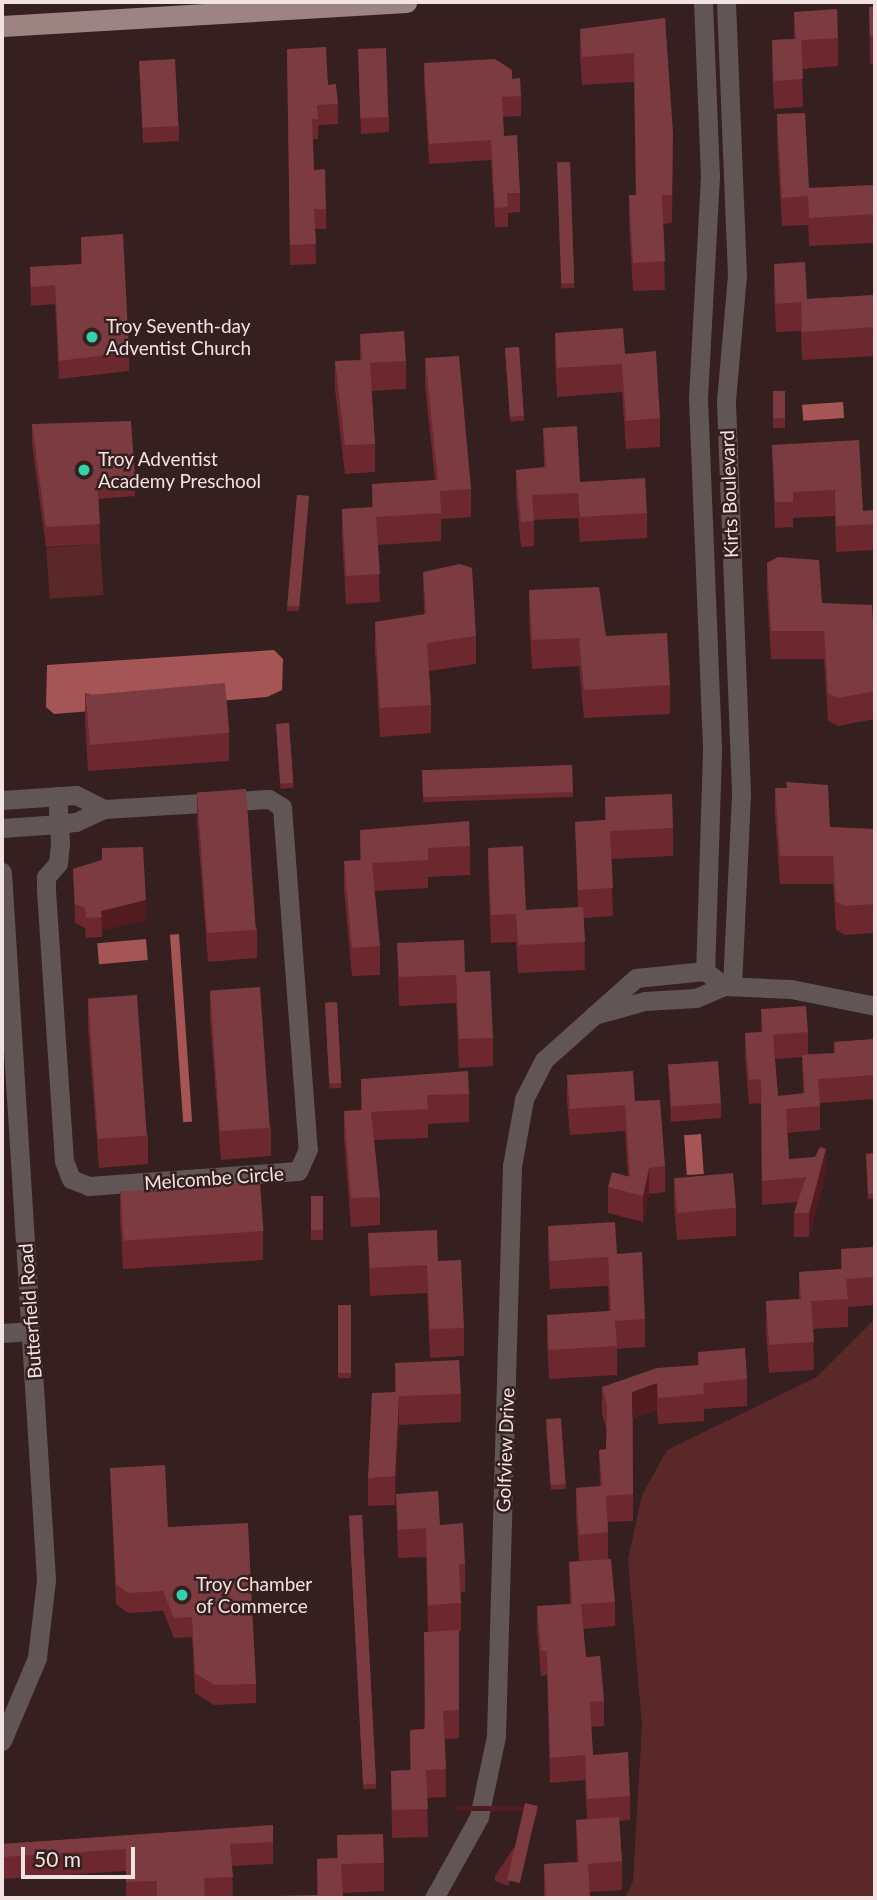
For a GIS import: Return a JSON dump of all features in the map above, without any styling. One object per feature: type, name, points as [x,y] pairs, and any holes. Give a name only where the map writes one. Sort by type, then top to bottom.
[{"type":"main road","points":[[2,26],[407,2]]},
{"type":"street","name":"Kirts Boulevard","points":[[703,2],[710,176],[698,398],[712,752],[705,971]]},
{"type":"street","name":"Kirts Boulevard","points":[[726,2],[737,275],[726,402],[741,795],[728,986]]},
{"type":"street","name":"Melcombe Circle","points":[[2,800],[76,795],[104,809]]},
{"type":"street","name":"Melcombe Circle","points":[[2,828],[59,824],[104,809],[269,799],[282,807],[308,1149],[298,1171],[89,1186],[71,1179],[64,1161],[46,890],[58,863],[59,824],[57,796]]},
{"type":"street","name":"Butterfield Road","points":[[2,873],[7,1051],[31,1332],[44,1613],[31,1676],[2,1741]]},
{"type":"street","points":[[705,971],[728,986],[791,989],[875,1006]]},
{"type":"street","name":"Golfview Drive","points":[[434,1898],[480,1817],[496,1736],[517,1121],[544,1060],[636,978],[705,971]]},
{"type":"street","name":"Golfview Drive","points":[[593,1016],[645,1001],[696,998],[728,986]]},
{"type":"street","points":[[2,1333],[31,1332]]},
{"type":"shaded area","points":[[843,402],[844,418],[803,421],[802,405]]},
{"type":"shaded area","points":[[100,544],[104,595],[50,599],[46,548]]},
{"type":"shaded area","points":[[274,650],[283,659],[282,690],[267,697],[54,714],[46,707],[47,665]]},
{"type":"shaded area","points":[[179,934],[192,1122],[183,1122],[170,935]]},
{"type":"shaded area","points":[[146,939],[148,960],[99,964],[97,943]]},
{"type":"shaded area","points":[[701,1134],[704,1174],[687,1175],[684,1135]]},
{"type":"shaded area","points":[[875,1319],[875,1898],[625,1898],[633,1881],[642,1725],[628,1560],[642,1495],[667,1450],[817,1377]]},
{"type":"building","points":[[869,7],[875,7],[875,36],[870,36]]},
{"type":"building","points":[[837,9],[838,38],[801,40],[803,79],[774,81],[772,40],[796,39],[794,12]]},
{"type":"building","points":[[665,18],[673,133],[672,195],[662,195],[665,261],[633,263],[629,195],[636,195],[634,53],[582,57],[580,29]]},
{"type":"building","points":[[326,47],[328,85],[336,84],[338,104],[317,105],[318,119],[312,119],[314,170],[325,169],[326,209],[314,209],[316,244],[290,245],[287,49]]},
{"type":"building","points":[[386,48],[388,117],[360,118],[358,49]]},
{"type":"building","points":[[175,59],[179,126],[143,128],[139,61]]},
{"type":"building","points":[[495,59],[512,70],[512,79],[520,78],[521,96],[502,97],[504,136],[517,135],[520,193],[507,193],[508,207],[495,208],[491,140],[429,144],[424,63]]},
{"type":"building","points":[[805,113],[809,188],[875,185],[875,214],[809,218],[808,196],[782,198],[777,114]]},
{"type":"building","points":[[557,162],[570,162],[574,283],[561,283]]},
{"type":"building","name":"Troy Seventh-day Adventist Church","points":[[123,234],[129,352],[59,361],[55,285],[31,287],[30,267],[82,264],[81,237]]},
{"type":"building","points":[[805,262],[807,299],[875,295],[875,327],[802,332],[801,302],[776,304],[774,264]]},
{"type":"building","points":[[623,328],[625,354],[656,351],[660,418],[626,421],[622,364],[557,368],[555,333]]},
{"type":"building","points":[[404,331],[406,361],[370,363],[375,444],[345,445],[335,361],[362,360],[360,334]]},
{"type":"building","points":[[519,347],[524,416],[510,417],[505,348]]},
{"type":"building","points":[[459,356],[471,489],[440,491],[441,513],[376,517],[380,574],[346,576],[342,509],[373,507],[372,484],[438,480],[425,358]]},
{"type":"building","points":[[773,391],[785,391],[785,418],[773,418]]},
{"type":"building","name":"Troy Adventist Academy Preschool","points":[[131,421],[135,476],[97,479],[100,524],[46,527],[32,424]]},
{"type":"building","points":[[577,426],[580,482],[645,478],[647,513],[580,517],[578,493],[532,495],[534,521],[521,522],[516,470],[546,467],[543,428]]},
{"type":"building","points":[[859,440],[863,511],[875,510],[875,524],[836,526],[835,490],[793,492],[793,502],[775,502],[772,445]]},
{"type":"building","points":[[297,495],[309,496],[299,607],[287,606]]},
{"type":"building","points":[[778,557],[819,560],[822,603],[872,605],[875,691],[838,698],[828,693],[824,631],[771,631],[767,563]]},
{"type":"building","points":[[460,564],[472,568],[476,636],[427,643],[431,705],[380,708],[375,622],[426,614],[423,572]]},
{"type":"building","points":[[599,587],[606,636],[667,633],[670,685],[584,690],[579,638],[532,640],[529,590]]},
{"type":"building","points":[[225,683],[229,733],[90,745],[86,695]]},
{"type":"building","points":[[289,723],[293,783],[280,784],[276,724]]},
{"type":"building","points":[[572,765],[573,792],[423,797],[422,770]]},
{"type":"building","points":[[786,782],[828,785],[830,827],[875,829],[875,904],[845,906],[836,902],[833,856],[780,856],[775,788],[787,788]]},
{"type":"building","points":[[246,789],[256,930],[207,933],[197,792]]},
{"type":"building","points":[[672,794],[673,828],[610,831],[613,888],[578,890],[575,822],[606,820],[605,797]]},
{"type":"building","points":[[469,821],[470,846],[428,848],[428,860],[372,863],[380,946],[352,948],[344,861],[361,860],[360,830]]},
{"type":"building","points":[[523,846],[526,910],[583,907],[585,942],[518,945],[516,914],[491,915],[488,848]]},
{"type":"building","points":[[143,847],[146,900],[101,911],[102,917],[86,918],[85,908],[75,904],[73,869],[102,860],[102,848]]},
{"type":"building","points":[[464,940],[465,972],[490,971],[493,1038],[459,1039],[456,975],[399,977],[397,943]]},
{"type":"building","points":[[260,987],[270,1128],[220,1131],[210,990]]},
{"type":"building","points":[[137,995],[147,1136],[98,1139],[88,998]]},
{"type":"building","points":[[337,1002],[341,1083],[329,1084],[325,1003]]},
{"type":"building","points":[[806,1006],[808,1032],[773,1035],[778,1096],[805,1093],[802,1055],[835,1053],[834,1042],[875,1039],[875,1075],[818,1079],[820,1106],[786,1109],[789,1159],[815,1157],[820,1147],[826,1149],[809,1213],[794,1213],[806,1177],[762,1181],[761,1079],[749,1080],[745,1033],[763,1032],[761,1009]]},
{"type":"building","points":[[718,1061],[721,1103],[671,1106],[668,1064]]},
{"type":"building","points":[[468,1071],[469,1094],[427,1095],[428,1109],[371,1112],[380,1197],[351,1198],[344,1111],[362,1110],[361,1079]]},
{"type":"building","points":[[633,1071],[635,1101],[660,1100],[665,1166],[649,1168],[643,1196],[608,1187],[612,1172],[630,1177],[625,1105],[570,1109],[567,1075]]},
{"type":"building","points":[[875,1153],[875,1193],[868,1194],[866,1154]]},
{"type":"building","points":[[733,1173],[736,1208],[677,1213],[674,1178]]},
{"type":"building","points":[[260,1182],[263,1231],[124,1241],[120,1192]]},
{"type":"building","points":[[311,1196],[323,1196],[323,1230],[311,1230]]},
{"type":"building","points":[[615,1222],[617,1254],[642,1252],[645,1319],[615,1321],[617,1346],[549,1350],[547,1315],[611,1311],[608,1257],[550,1261],[548,1226]]},
{"type":"building","points":[[437,1230],[438,1261],[461,1260],[464,1328],[430,1329],[427,1265],[370,1268],[368,1233]]},
{"type":"building","points":[[875,1247],[875,1277],[846,1279],[848,1299],[811,1301],[814,1342],[769,1345],[766,1301],[801,1299],[799,1272],[842,1269],[841,1249]]},
{"type":"building","points":[[338,1305],[351,1305],[351,1373],[338,1373]]},
{"type":"building","points":[[745,1348],[747,1379],[703,1383],[704,1394],[658,1398],[657,1383],[632,1392],[633,1494],[606,1496],[608,1532],[579,1535],[576,1488],[602,1486],[599,1450],[606,1449],[607,1405],[602,1387],[657,1368],[699,1365],[698,1352]]},
{"type":"building","points":[[459,1360],[461,1394],[399,1396],[395,1476],[368,1478],[372,1393],[396,1392],[395,1363]]},
{"type":"building","points":[[561,1418],[566,1484],[551,1485],[546,1419]]},
{"type":"building","name":"Troy Chamber of Commerce","points":[[165,1465],[168,1527],[248,1523],[256,1684],[214,1685],[195,1673],[192,1617],[174,1618],[163,1591],[128,1593],[116,1584],[110,1468]]},
{"type":"building","points":[[438,1491],[440,1525],[463,1523],[465,1564],[459,1564],[461,1603],[428,1605],[426,1528],[398,1530],[396,1494]]},
{"type":"building","points":[[362,1515],[376,1784],[363,1784],[349,1516]]},
{"type":"building","points":[[611,1559],[615,1602],[581,1604],[586,1657],[600,1656],[603,1688],[604,1701],[590,1702],[593,1755],[628,1752],[630,1796],[587,1799],[585,1755],[550,1758],[547,1651],[541,1651],[537,1606],[572,1604],[569,1562]]},
{"type":"building","points":[[459,1630],[459,1710],[443,1711],[446,1769],[426,1770],[428,1809],[392,1810],[391,1771],[411,1770],[410,1730],[425,1729],[424,1632]]},
{"type":"building","points":[[525,1803],[538,1806],[520,1883],[507,1880]]},
{"type":"building","points":[[619,1817],[622,1861],[588,1864],[590,1898],[546,1898],[544,1864],[579,1862],[576,1820]]},
{"type":"building","points":[[273,1825],[273,1842],[230,1844],[233,1877],[204,1878],[205,1898],[157,1898],[157,1881],[126,1882],[126,1849],[2,1857],[2,1844]]},
{"type":"building","points":[[383,1834],[384,1863],[341,1864],[343,1898],[275,1898],[274,1896],[318,1895],[317,1859],[338,1858],[337,1835]]},
{"type":"place","name":"Troy Seventh-day Adventist Church","points":[[92,337]]},
{"type":"place","name":"Troy Adventist Academy Preschool","points":[[84,470]]},
{"type":"place","name":"Troy Chamber of Commerce","points":[[182,1595]]}]
